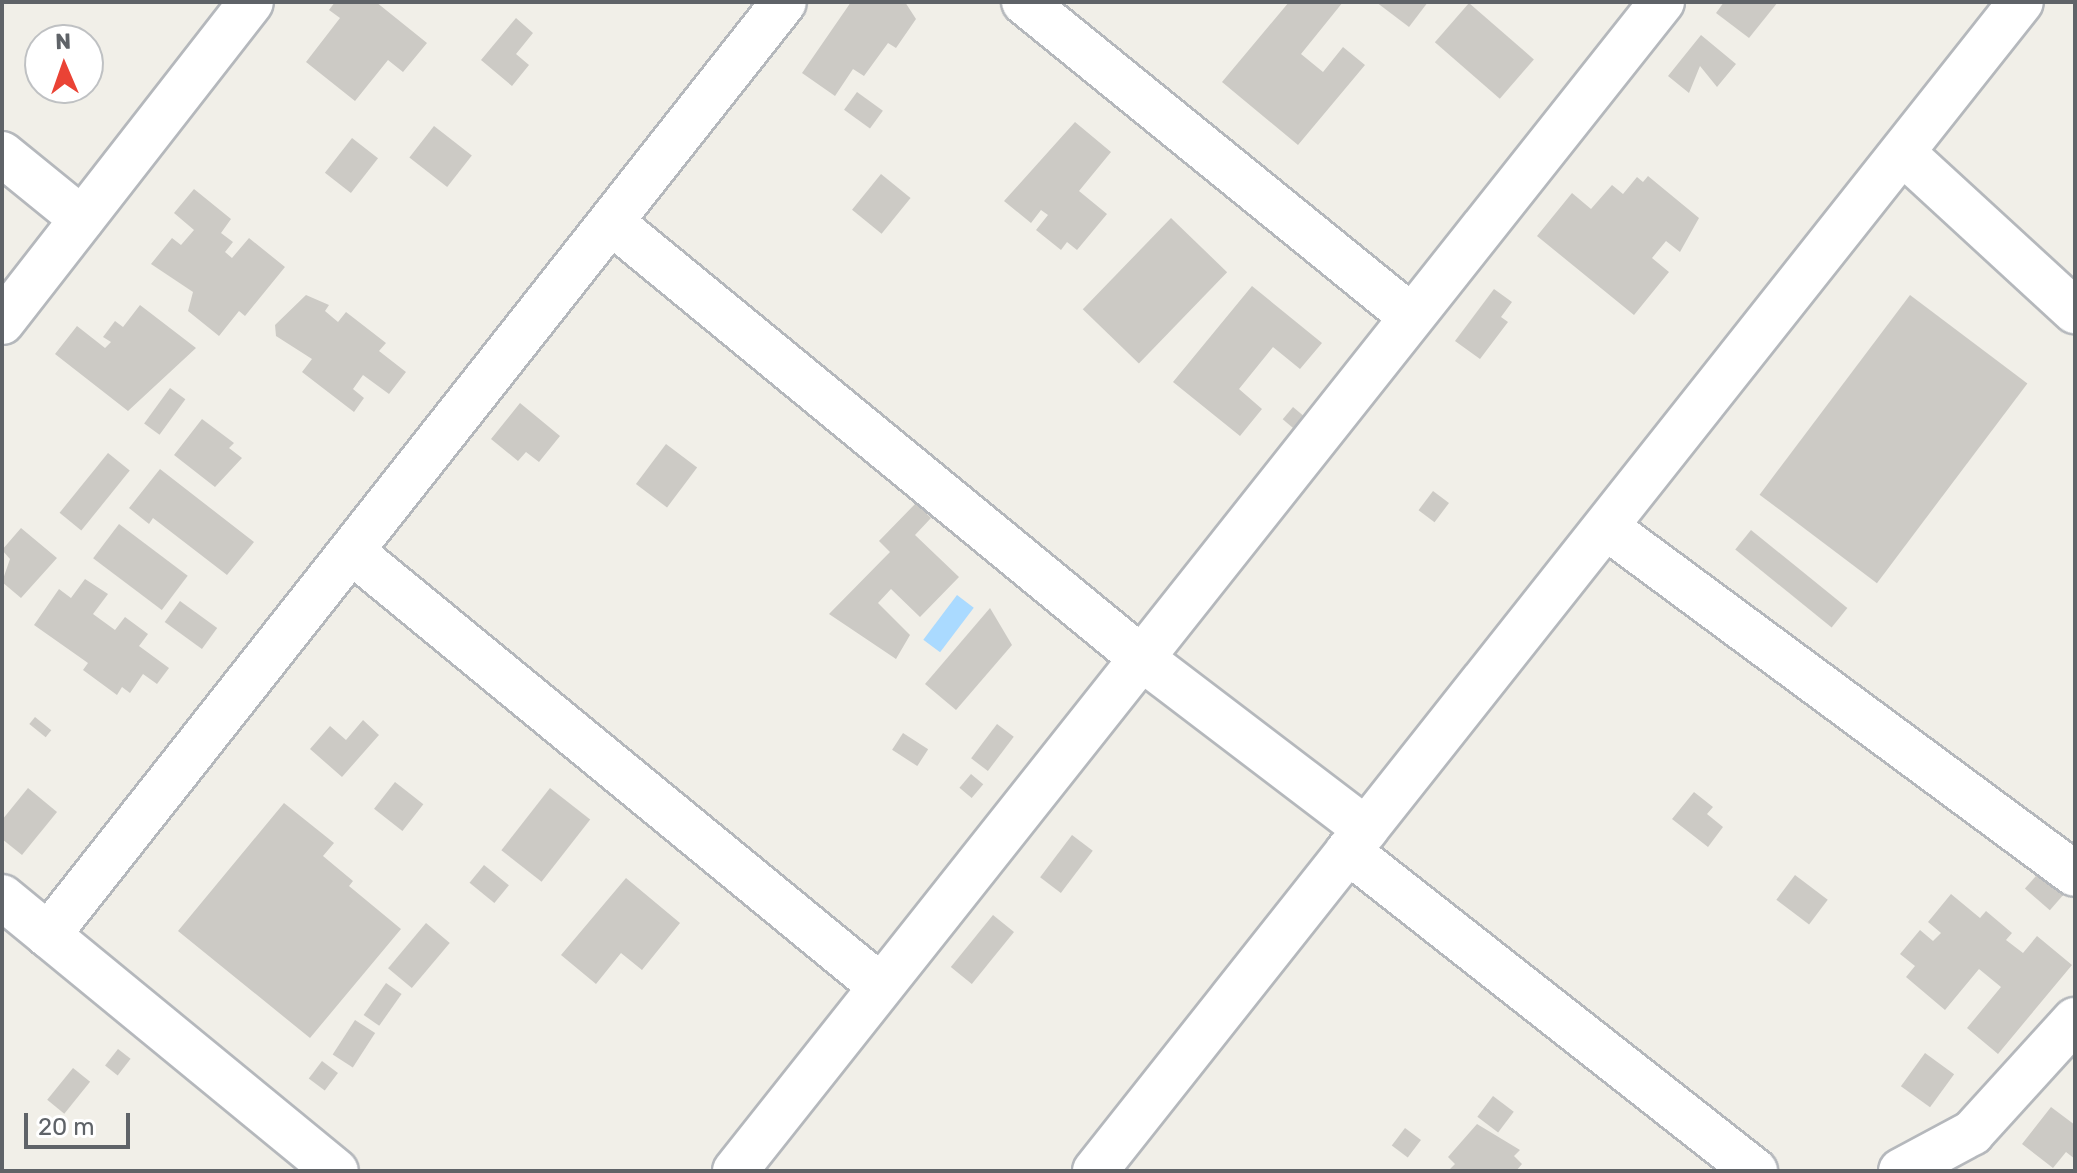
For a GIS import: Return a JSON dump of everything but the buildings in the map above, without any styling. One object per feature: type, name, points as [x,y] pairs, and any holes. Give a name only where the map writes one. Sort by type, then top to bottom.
[{"type":"street","points":[[2,322],[251,2]]},
{"type":"street","points":[[48,935],[784,2]]},
{"type":"street","points":[[1024,2],[1411,317]]},
{"type":"street","points":[[735,1171],[879,985],[1662,2]]},
{"type":"street","points":[[1095,1171],[2021,2]]},
{"type":"street","points":[[1903,153],[2075,311]]},
{"type":"street","points":[[2,154],[82,219]]},
{"type":"street","points":[[611,222],[1140,657],[1755,1171]]},
{"type":"street","points":[[1606,527],[2075,874]]},
{"type":"street","points":[[351,551],[879,985]]},
{"type":"street","points":[[2,897],[336,1171]]},
{"type":"street","points":[[1901,1171],[1972,1133],[2075,1020]]},
{"type":"water","points":[[957,595],[974,608],[940,652],[923,640]]}]
